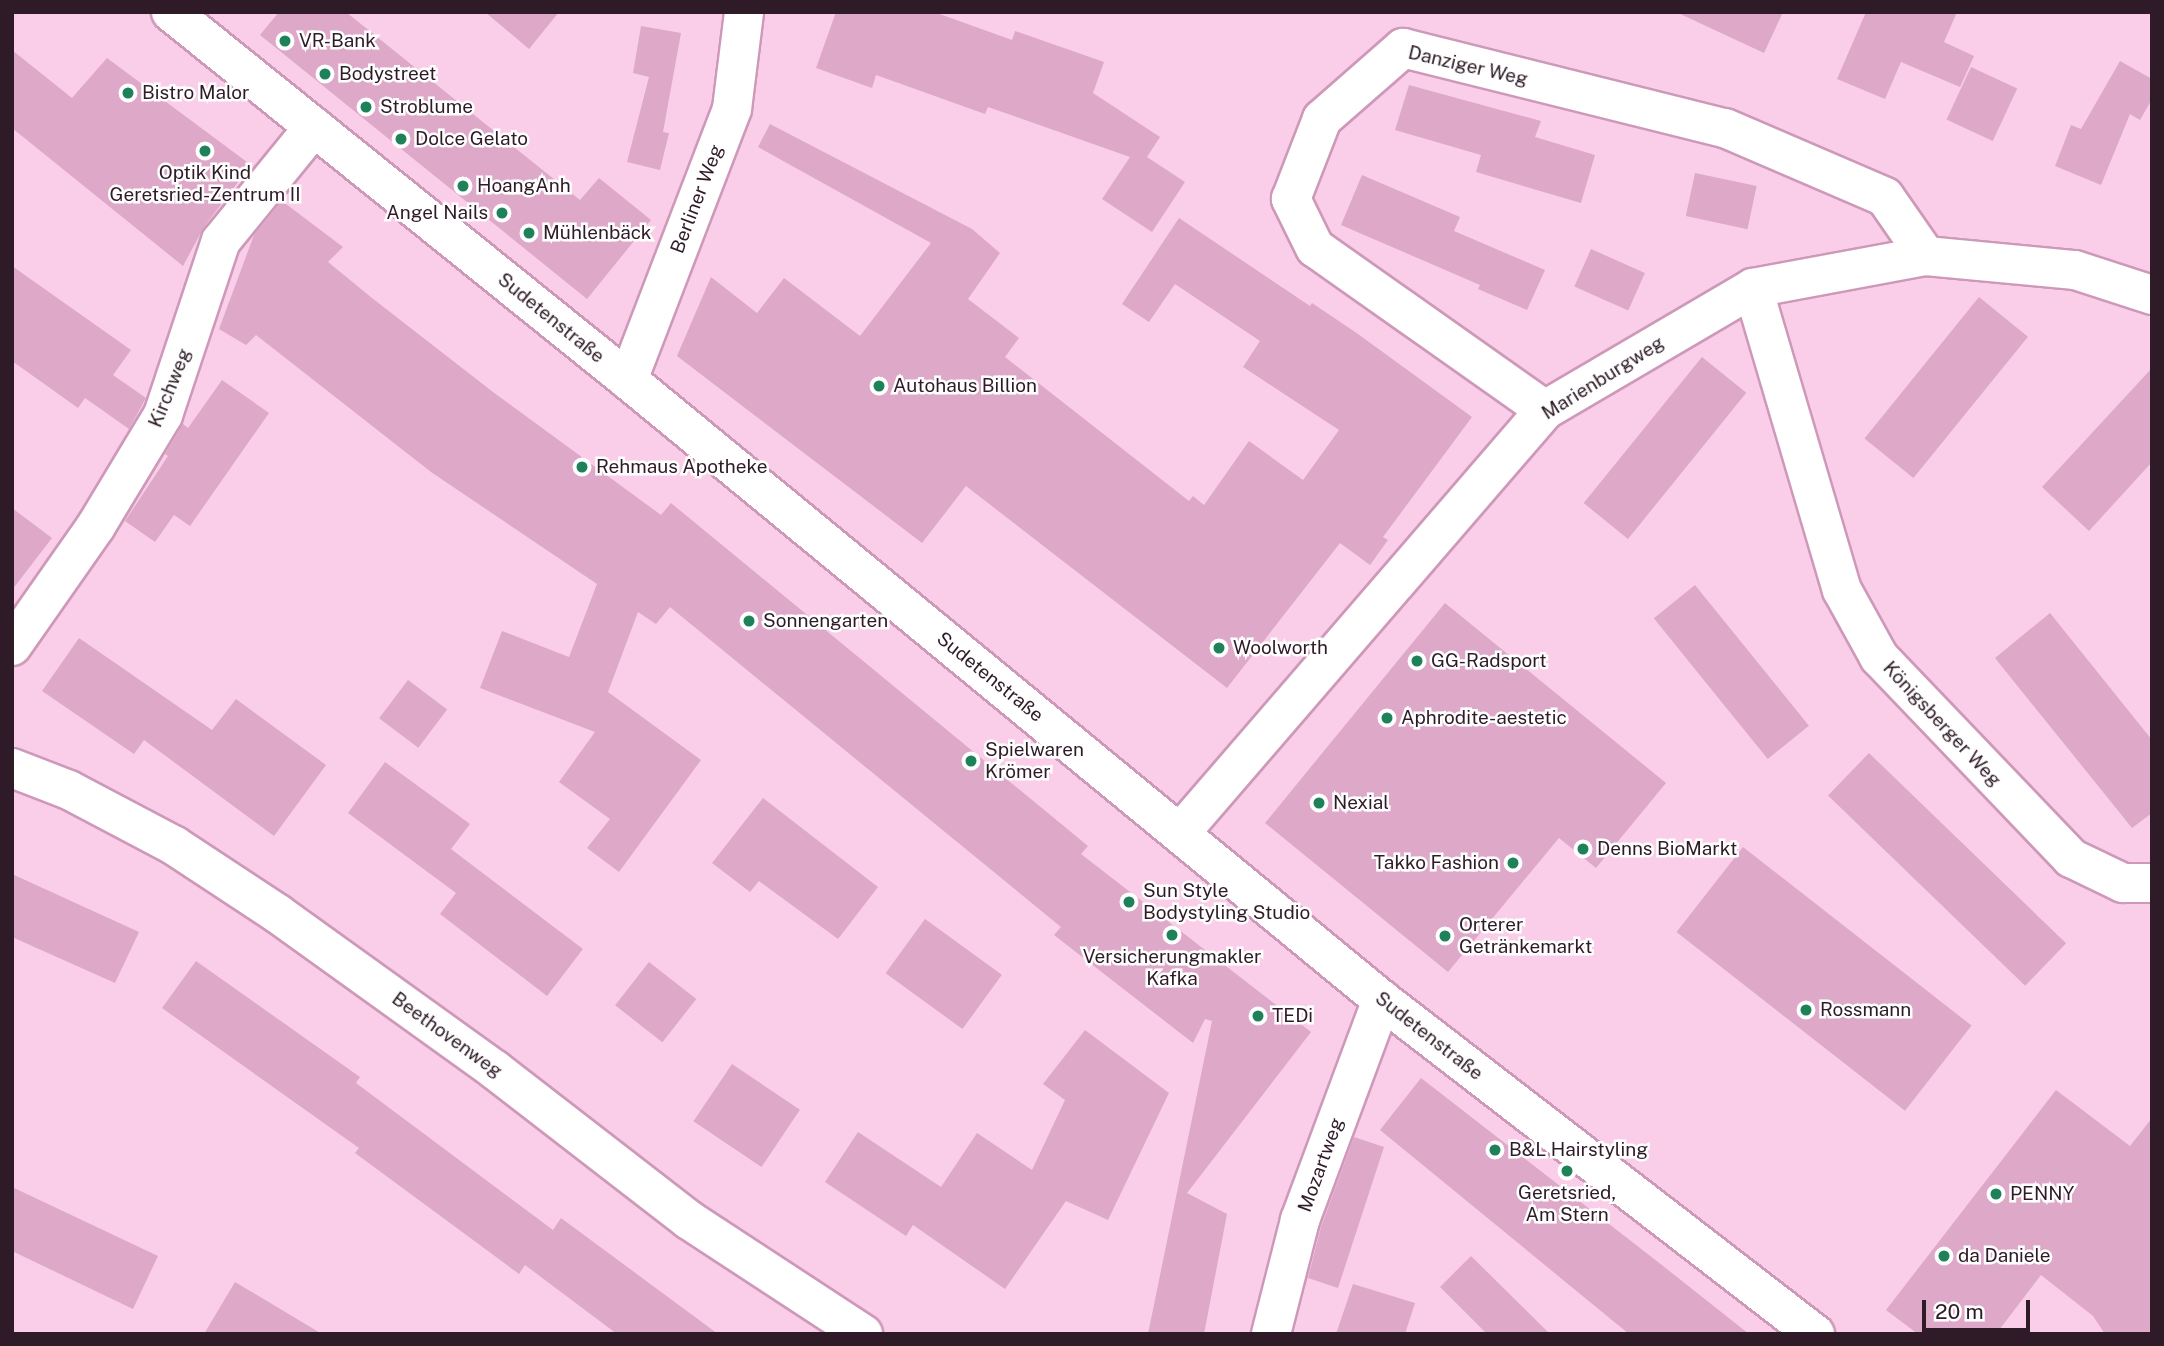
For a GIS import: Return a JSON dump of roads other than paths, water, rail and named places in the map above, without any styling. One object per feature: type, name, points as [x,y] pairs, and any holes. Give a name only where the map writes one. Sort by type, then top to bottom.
[{"type":"street","name":"Sudetenstraße","points":[[171,12],[628,380],[1181,832],[1382,1000],[1815,1334]]},
{"type":"street","name":"Berliner Weg","points":[[628,380],[732,109],[744,12]]},
{"type":"street","name":"Danziger Weg","points":[[1545,410],[1315,248],[1291,200],[1322,119],[1403,48],[1725,128],[1885,197],[1926,256]]},
{"type":"street","name":"Kirchweg","points":[[12,646],[96,526],[163,415],[221,241],[314,127]]},
{"type":"street","name":"Marienburgweg","points":[[1181,832],[1545,410],[1753,288],[1926,256],[2075,271],[2152,295]]},
{"type":"street","name":"Königsberger Weg","points":[[1753,288],[1842,590],[1879,657],[2071,858],[2123,883],[2152,883]]},
{"type":"street","name":"Beethovenweg","points":[[12,768],[69,790],[175,846],[278,914],[495,1070],[689,1220],[836,1319],[863,1334]]},
{"type":"street","name":"Mozartweg","points":[[1271,1334],[1300,1220],[1382,1000]]},
{"type":"place","name":"VR-Bank","points":[[285,41]]},
{"type":"place","name":"Bodystreet","points":[[325,74]]},
{"type":"place","name":"Bistro Malor","points":[[128,93]]},
{"type":"place","name":"Stroblume","points":[[366,107]]},
{"type":"place","name":"Dolce Gelato","points":[[401,139]]},
{"type":"place","name":"Optik Kind Geretsried-Zentrum II","points":[[205,151]]},
{"type":"place","name":"HoangAnh","points":[[463,186]]},
{"type":"place","name":"Angel Nails","points":[[502,213]]},
{"type":"place","name":"Mühlenbäck","points":[[529,233]]},
{"type":"place","name":"Autohaus Billion","points":[[879,386]]},
{"type":"place","name":"Rehmaus Apotheke","points":[[582,467]]},
{"type":"place","name":"Sonnengarten","points":[[749,621]]},
{"type":"place","name":"Woolworth","points":[[1219,648]]},
{"type":"place","name":"GG-Radsport","points":[[1417,661]]},
{"type":"place","name":"Aphrodite-aestetic","points":[[1387,718]]},
{"type":"place","name":"Spielwaren Krömer","points":[[971,761]]},
{"type":"place","name":"Nexial","points":[[1319,803]]},
{"type":"place","name":"Denns BioMarkt","points":[[1583,849]]},
{"type":"place","name":"Takko Fashion","points":[[1513,863]]},
{"type":"place","name":"Sun Style Bodystyling Studio","points":[[1129,902]]},
{"type":"place","name":"Versicherungmakler Kafka","points":[[1172,935]]},
{"type":"place","name":"Orterer Getränkemarkt","points":[[1445,936]]},
{"type":"place","name":"Rossmann","points":[[1806,1010]]},
{"type":"place","name":"TEDi","points":[[1258,1016]]},
{"type":"place","name":"B&L Hairstyling","points":[[1495,1150]]},
{"type":"place","name":"Geretsried, Am Stern","points":[[1567,1171]]},
{"type":"place","name":"PENNY","points":[[1996,1194]]},
{"type":"place","name":"da Daniele","points":[[1944,1256]]}]
